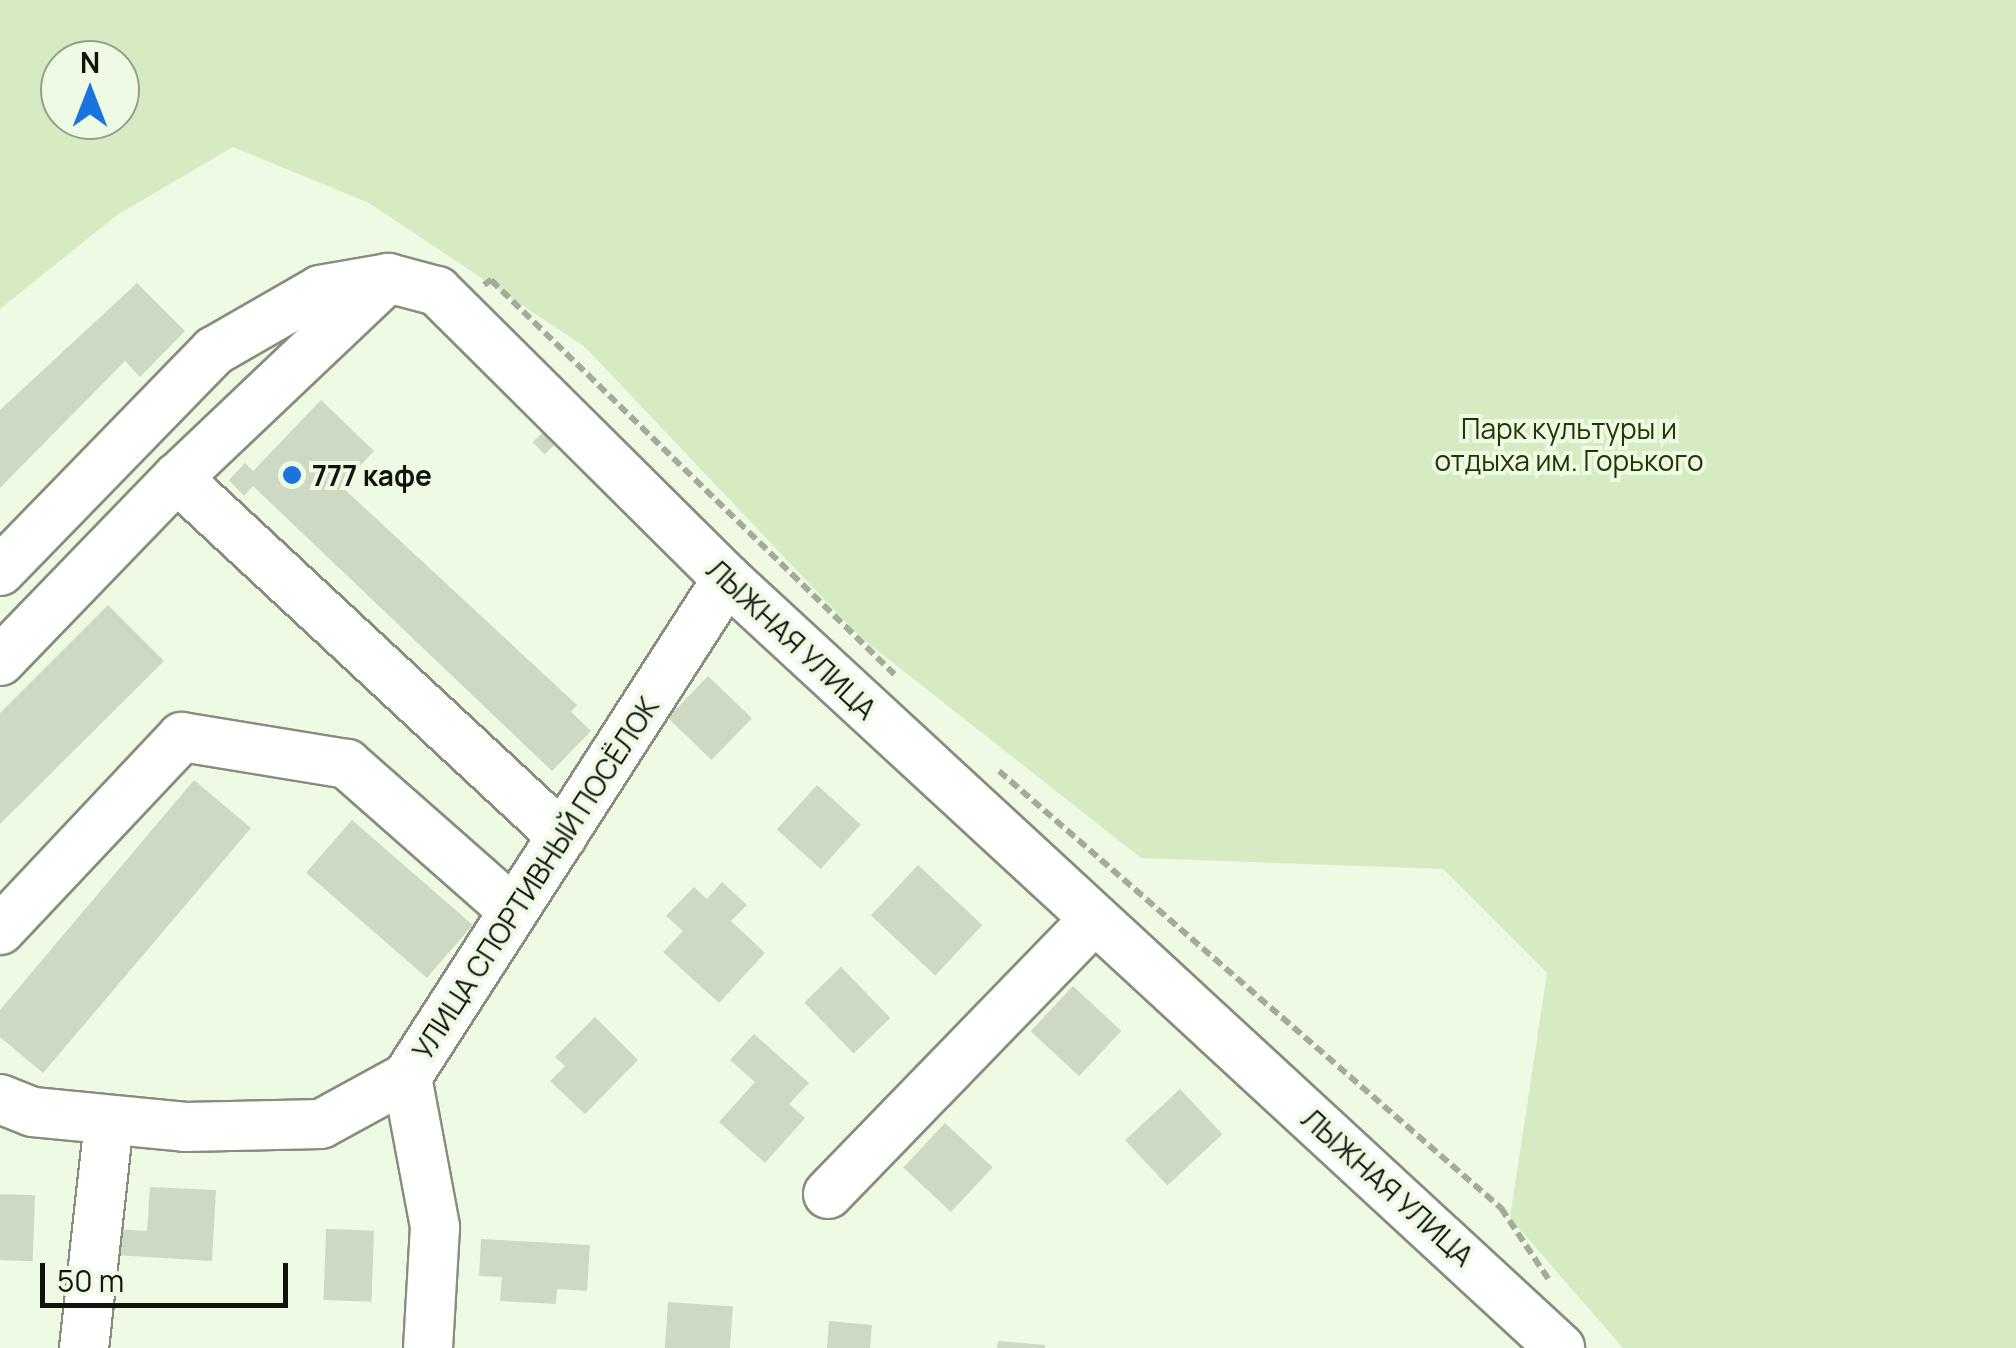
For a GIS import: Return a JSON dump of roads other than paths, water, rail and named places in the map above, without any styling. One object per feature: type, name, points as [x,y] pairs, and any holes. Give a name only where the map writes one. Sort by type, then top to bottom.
[{"type":"street","name":"ЛЫЖНАЯ УЛИЦА","points":[[0,570],[214,351],[320,290],[388,278],[437,291],[727,579],[1093,921],[1560,1348]]},
{"type":"street","points":[[0,661],[177,478],[388,278]]},
{"type":"street","points":[[177,478],[562,836]]},
{"type":"street","name":"УЛИЦА СПОРТИВНЫЙ ПОСЁЛОК","points":[[0,1099],[109,1120],[321,1124],[407,1077],[727,579]]},
{"type":"street","points":[[0,930],[182,738],[347,764],[514,911]]},
{"type":"street","points":[[828,1194],[1093,921]]},
{"type":"street","points":[[407,1077],[436,1227],[428,1348]]},
{"type":"street","points":[[84,1348],[109,1120]]},
{"type":"place","name":"777 кафе","points":[[292,475]]},
{"type":"park label","name":"Парк культуры и отдыха им. Горького","points":[[1569,444]]}]
